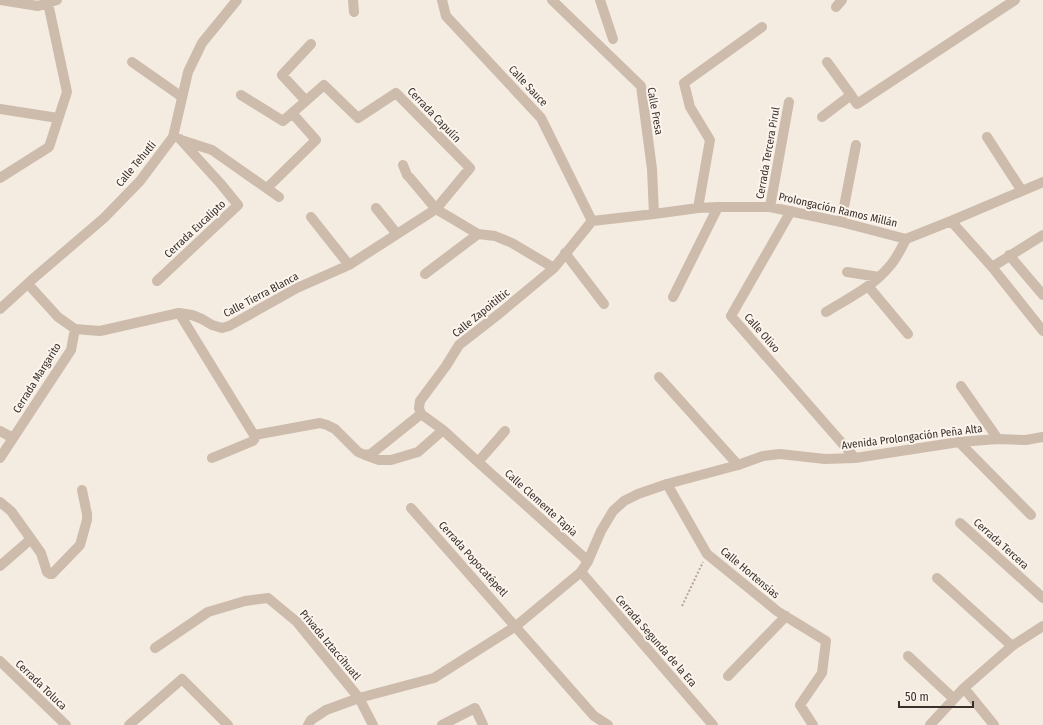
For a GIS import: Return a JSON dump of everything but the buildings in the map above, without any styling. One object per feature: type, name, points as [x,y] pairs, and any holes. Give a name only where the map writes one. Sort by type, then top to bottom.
[{"type":"street","points":[[0,0],[38,6],[52,2],[66,92],[49,148],[0,178]]},
{"type":"street","name":"Calle Tehutli","points":[[0,309],[104,218],[140,181],[176,138],[182,97],[188,72],[202,43],[237,0]]},
{"type":"street","points":[[353,0],[354,12]]},
{"type":"street","name":"Calle Sauce","points":[[442,0],[446,16],[541,118],[592,221]]},
{"type":"street","name":"Calle Fresa","points":[[552,0],[640,86],[652,169],[654,214]]},
{"type":"street","points":[[600,0],[613,38]]},
{"type":"street","points":[[828,62],[857,104],[1015,0]]},
{"type":"street","points":[[698,208],[710,140],[690,106],[684,83],[762,27]]},
{"type":"street","points":[[306,100],[282,75],[312,44]]},
{"type":"street","points":[[132,62],[182,97]]},
{"type":"street","name":"Cerrada Capulín","points":[[241,95],[282,121],[324,85],[358,118],[396,93],[470,168]]},
{"type":"street","points":[[822,117],[851,95]]},
{"type":"street","name":"Cerrada Tercera Pirul","points":[[770,207],[789,102]]},
{"type":"street","points":[[0,109],[58,118]]},
{"type":"street","points":[[267,188],[316,140],[292,113]]},
{"type":"street","points":[[987,137],[1022,191]]},
{"type":"street","points":[[176,138],[212,150],[279,197]]},
{"type":"street","name":"Cerrada Eucalipto","points":[[157,281],[238,205],[220,183],[176,138]]},
{"type":"street","points":[[841,222],[856,145]]},
{"type":"street","points":[[404,165],[407,175],[436,209],[478,234],[495,236],[512,243],[554,268]]},
{"type":"street","name":"Calle Tierra Blanca","points":[[76,330],[100,331],[178,313],[192,315],[212,325],[222,328],[229,326],[297,288],[349,265],[436,209],[470,168]]},
{"type":"street","name":"Prolongación Ramos Millán","points":[[592,221],[698,208],[770,207],[841,222],[906,239],[951,222],[1043,182]]},
{"type":"street","points":[[673,297],[718,207]]},
{"type":"street","points":[[376,208],[397,234]]},
{"type":"street","name":"Calle Olivo","points":[[792,211],[731,316],[855,458]]},
{"type":"street","points":[[311,217],[349,265]]},
{"type":"street","name":"Calle Zapoitiltic","points":[[421,414],[419,408],[420,401],[446,366],[459,345],[554,268],[592,221]]},
{"type":"street","points":[[951,222],[992,266],[1043,331]]},
{"type":"street","points":[[425,274],[478,234]]},
{"type":"street","points":[[992,266],[1043,235]]},
{"type":"street","points":[[826,312],[868,286],[879,277],[898,256],[906,239]]},
{"type":"street","points":[[565,254],[604,304]]},
{"type":"street","points":[[1009,255],[1043,295]]},
{"type":"street","points":[[847,272],[879,277]]},
{"type":"street","points":[[28,284],[58,317],[76,330]]},
{"type":"street","points":[[868,286],[908,334]]},
{"type":"street","points":[[178,313],[254,435],[253,441],[212,458]]},
{"type":"street","name":"Cerrada Margarito","points":[[0,458],[71,350],[76,330]]},
{"type":"street","points":[[659,377],[738,465]]},
{"type":"street","points":[[961,386],[998,439]]},
{"type":"street","points":[[254,435],[320,423],[335,429],[358,452],[365,455],[380,460],[391,460],[418,452],[443,430],[421,414],[371,454],[365,455]]},
{"type":"street","name":"Calle Clemente Tapia","points":[[443,430],[588,561]]},
{"type":"street","points":[[0,431],[13,438]]},
{"type":"street","points":[[478,462],[504,431]]},
{"type":"street","name":"Avenida Prolongación Peña Alta","points":[[308,725],[311,720],[326,710],[359,698],[434,678],[516,626],[581,572],[613,511],[624,501],[638,494],[667,484],[738,465],[763,456],[780,454],[825,458],[855,458],[959,442],[998,439],[1026,440],[1043,437]]},
{"type":"street","points":[[959,442],[1031,515]]},
{"type":"street","name":"Calle Hortensias","points":[[667,484],[708,554],[777,611],[826,642],[822,673],[800,705],[813,725]]},
{"type":"street","points":[[0,502],[11,511],[41,553],[48,572],[52,574],[80,545],[87,520],[82,490]]},
{"type":"street","name":"Cerrada Popocatépetl","points":[[411,508],[594,716],[608,725]]},
{"type":"street","name":"Cerrada Tercera","points":[[960,523],[1043,598]]},
{"type":"street","points":[[0,566],[31,539]]},
{"type":"street","name":"Cerrada Segunda de la Era","points":[[581,572],[713,725]]},
{"type":"street","points":[[937,578],[1012,646]]},
{"type":"street","name":"Privada Iztaccíhuatl","points":[[155,648],[208,612],[245,601],[268,598],[297,622],[359,698]]},
{"type":"street","points":[[728,676],[786,616]]},
{"type":"street","points":[[930,725],[964,688],[1012,646],[1043,626]]},
{"type":"street","points":[[908,656],[954,699]]},
{"type":"street","name":"Cerrada Toluca","points":[[0,662],[66,725]]},
{"type":"street","points":[[129,725],[182,679],[228,725]]},
{"type":"street","points":[[964,688],[994,725]]},
{"type":"street","points":[[359,698],[373,725]]},
{"type":"street","points":[[442,725],[475,708],[483,725]]},
{"type":"path","points":[[682,606],[708,554]]}]
